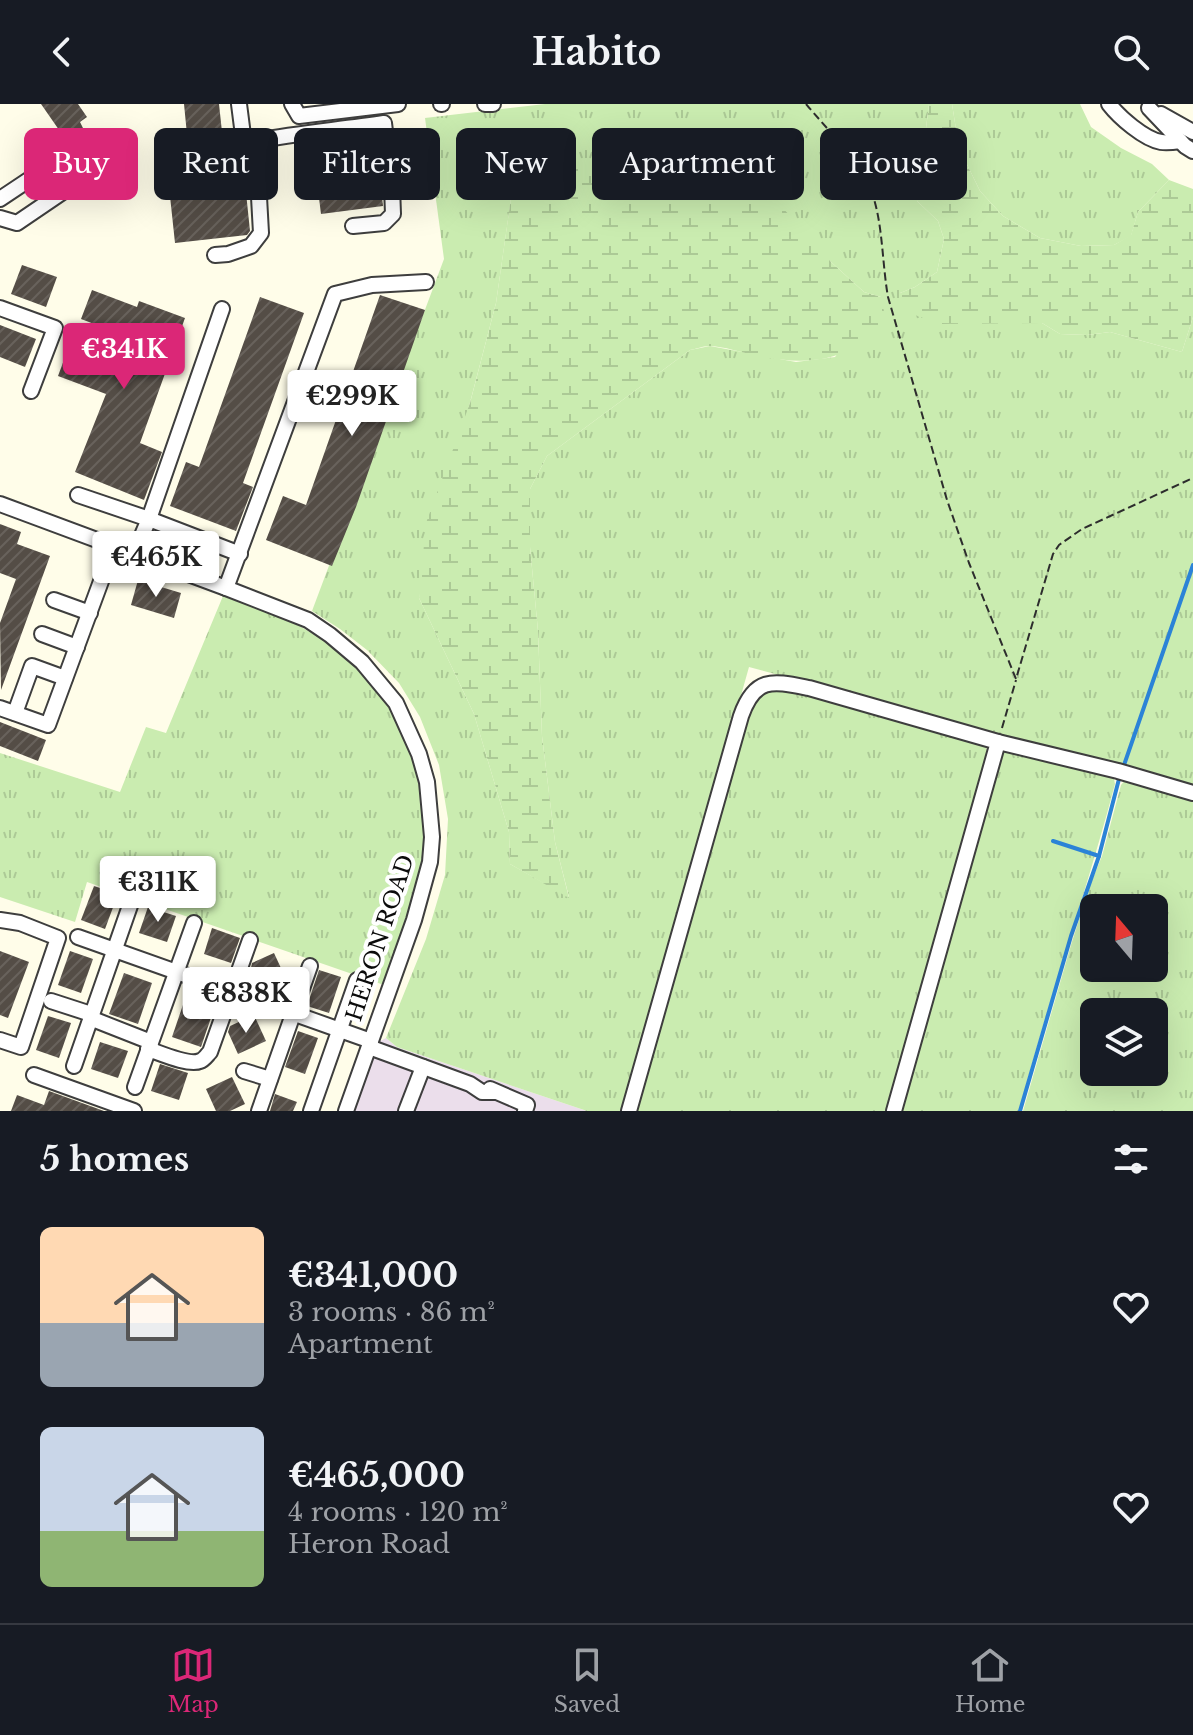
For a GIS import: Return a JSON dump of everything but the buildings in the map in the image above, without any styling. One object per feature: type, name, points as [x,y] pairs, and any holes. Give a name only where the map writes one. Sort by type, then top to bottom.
[{"type":"street","points":[[239,104],[242,128]]},
{"type":"street","points":[[292,104],[299,116],[398,104]]},
{"type":"street","points":[[485,104],[493,104]]},
{"type":"street","points":[[1109,104],[1122,119],[1155,141],[1180,141]]},
{"type":"street","points":[[1146,106],[1193,151]]},
{"type":"street","points":[[1146,106],[1193,132]]},
{"type":"street","points":[[278,137],[384,123],[393,214],[384,223],[353,226]]},
{"type":"street","points":[[0,199],[81,145],[91,144],[95,170],[17,223],[0,218]]},
{"type":"street","points":[[215,255],[251,246],[261,233],[259,200]]},
{"type":"street","points":[[226,588],[335,294],[372,285],[426,282]]},
{"type":"street","points":[[0,308],[55,328],[31,391]]},
{"type":"street","points":[[134,554],[222,309]]},
{"type":"street","points":[[78,495],[240,554]]},
{"type":"street","name":"HERON ROAD","points":[[0,504],[308,620],[343,645],[371,672],[396,703],[419,754],[427,782],[432,837],[430,862],[414,920],[346,1111]]},
{"type":"street","points":[[0,708],[48,725],[114,546]]},
{"type":"street","points":[[54,600],[90,613]]},
{"type":"street","points":[[42,634],[77,647]]},
{"type":"street","points":[[15,713],[32,666],[65,678]]},
{"type":"street","points":[[629,1111],[741,716],[746,701],[767,683],[809,688],[1193,793]]},
{"type":"street","points":[[894,1111],[998,738]]},
{"type":"street","points":[[74,1066],[132,900]]},
{"type":"street","points":[[0,920],[20,923],[58,938],[21,1047],[0,1040]]},
{"type":"street","points":[[135,1087],[194,923]]},
{"type":"street","points":[[78,937],[340,1029],[419,1066],[470,1084],[482,1092],[495,1092],[526,1108],[543,1111]]},
{"type":"street","points":[[51,1001],[91,1016],[189,1063],[198,1063],[210,1052],[250,940]]},
{"type":"street","points":[[259,1111],[310,966]]},
{"type":"street","points":[[311,1111],[357,980]]},
{"type":"street","points":[[406,1111],[419,1080],[419,1066]]},
{"type":"street","points":[[244,1071],[270,1079]]},
{"type":"street","points":[[34,1075],[134,1111]]},
{"type":"path","points":[[806,104],[857,165],[871,190],[878,217],[888,297],[947,500],[1016,679]]},
{"type":"path","points":[[998,738],[1053,554],[1059,545],[1082,529],[1193,478]]},
{"type":"shaded area","points":[[386,1038],[397,1047],[587,1111],[346,1111],[369,1047]]},
{"type":"green space","points":[[545,104],[929,104],[926,128],[820,128],[820,200],[917,200],[938,221],[944,239],[937,272],[900,293],[997,323],[1042,323],[1060,334],[1110,332],[1182,352],[1193,317],[1193,787],[749,667],[624,1111],[587,1111],[397,1047],[386,1038],[426,939],[445,875],[448,819],[439,765],[420,717],[399,683],[367,650],[312,611],[444,259],[436,200],[440,200],[440,128],[426,128],[425,118]],"holes":[[[456,128],[576,128],[576,200],[830,261],[864,292],[881,297],[835,357],[796,362],[710,346],[690,350],[547,456],[530,489],[530,547],[538,631],[542,736],[555,842],[569,897],[510,864],[509,832],[474,714],[419,598],[496,303],[511,200],[456,200]]]},
{"type":"green space","points":[[929,104],[952,104],[956,128],[926,128]]},
{"type":"green space","points":[[952,104],[1080,104],[1091,127],[1152,164],[1169,180],[1138,212],[1131,236],[1114,245],[1081,246],[1040,238],[1003,216],[980,191],[967,164],[967,128],[956,128]]},
{"type":"green space","points":[[592,160],[592,200],[776,200],[830,261],[864,292],[881,297],[885,316],[860,343],[845,352],[813,360],[777,359],[714,346],[690,350],[547,456],[530,489],[530,547],[538,631],[542,736],[555,842],[569,898],[510,864],[509,832],[474,714],[419,598],[426,523],[470,403],[496,303],[511,200],[576,200],[576,165]]},
{"type":"green space","points":[[967,164],[980,191],[1003,216],[1040,238],[1081,246],[1114,245],[1131,235],[1138,212],[1169,180],[1193,189],[1193,317],[1182,352],[1110,332],[1060,334],[1042,323],[939,324],[915,315],[903,308],[900,293],[937,272],[944,239],[938,221],[917,201],[967,200]]},
{"type":"green space","points":[[223,596],[296,624],[348,660],[373,686],[393,715],[408,746],[419,779],[424,814],[424,850],[416,896],[384,985],[87,882],[75,922],[0,897],[0,753],[120,792],[146,727],[166,733]]},
{"type":"green space","points":[[789,687],[982,742],[990,754],[890,1111],[633,1111],[748,703],[759,692]]},
{"type":"green space","points":[[1017,750],[1113,774],[1115,784],[1083,894],[1080,894],[1080,905],[1019,1111],[896,1111],[999,756]]},
{"type":"green space","points":[[1127,778],[1193,797],[1193,1111],[1023,1111],[1080,917],[1080,982],[1168,982],[1168,894],[1087,894],[1102,856],[1121,785]]},
{"type":"waterway","points":[[1123,768],[1193,565]]},
{"type":"waterway","points":[[1099,856],[1119,779]]},
{"type":"waterway","points":[[1020,1111],[1071,936],[1099,856],[1053,841]]}]
